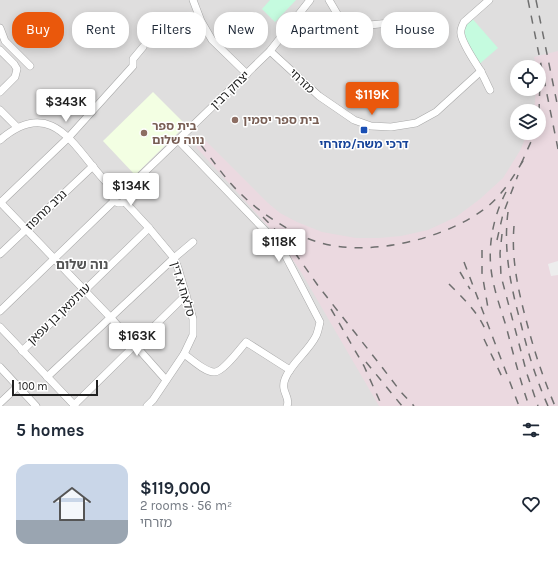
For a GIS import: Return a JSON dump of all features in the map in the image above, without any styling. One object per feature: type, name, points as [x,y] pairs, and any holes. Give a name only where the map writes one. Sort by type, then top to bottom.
[{"type":"street","points":[[193,0],[201,21],[212,40],[247,74]]},
{"type":"street","name":"יצחק רבין","points":[[126,190],[270,51],[310,0]]},
{"type":"street","points":[[329,0],[339,17],[345,22],[359,26],[381,24]]},
{"type":"street","points":[[489,0],[464,22],[461,30],[462,38],[490,90]]},
{"type":"street","points":[[0,28],[2,43],[30,66]]},
{"type":"street","points":[[142,48],[133,60],[133,66],[68,138],[0,203],[111,318],[166,380]]},
{"type":"street","points":[[0,50],[17,69],[14,77],[0,92]]},
{"type":"street","name":"מזרחי","points":[[270,51],[319,96],[354,120],[372,126],[391,127],[416,123],[436,112],[481,71]]},
{"type":"street","points":[[0,110],[17,127]]},
{"type":"street","points":[[0,140],[17,127],[36,122],[48,123],[59,129],[68,138],[114,190]]},
{"type":"street","points":[[178,140],[282,247],[320,322],[316,337],[284,380],[283,389],[287,397],[287,406]]},
{"type":"street","name":"נגיב מחפוז","points":[[0,254],[93,166]]},
{"type":"street","points":[[120,187],[126,190],[127,196],[124,201],[114,201],[112,196],[116,188],[120,187]]},
{"type":"street","points":[[0,311],[114,201]]},
{"type":"street","name":"סלאח א דין","points":[[124,201],[174,258],[193,319],[193,335],[184,354],[153,400],[147,406]]},
{"type":"street","name":"עות'מאן בן עפאן","points":[[22,350],[149,228]]},
{"type":"street","points":[[47,377],[192,242]]},
{"type":"street","points":[[0,327],[74,406],[186,295]]},
{"type":"street","points":[[184,354],[208,371],[215,373],[221,370],[246,342],[290,370]]},
{"type":"street","points":[[0,367],[36,406]]},
{"type":"street","points":[[0,403],[18,386]]},
{"type":"shaded area","points":[[0,0],[558,0],[558,406],[0,406]]},
{"type":"shaded area","points":[[270,0],[296,0],[285,12],[276,12],[275,22],[268,15],[268,12],[265,12],[262,9]]},
{"type":"shaded area","points":[[470,16],[498,48],[477,66],[461,30]]},
{"type":"shaded area","points":[[558,51],[558,406],[379,406],[301,272],[276,235],[196,147],[203,138],[268,203],[280,213],[322,232],[356,238],[379,238],[401,236],[428,230],[456,217],[480,199],[503,178],[521,149],[524,140],[546,140],[546,104],[535,104],[535,96],[546,96],[546,60],[535,60],[534,57]]},
{"type":"shaded area","name":"בית ספר נווה שלום","points":[[153,92],[186,125],[135,175],[103,141]]},
{"type":"shaded area","points":[[558,261],[558,275],[551,276],[548,264]]},
{"type":"railway","points":[[528,0],[558,149]]},
{"type":"railway","points":[[536,0],[558,108]]},
{"type":"railway","points":[[539,104],[540,96]]},
{"type":"railway","points":[[521,164],[532,140]]},
{"type":"railway","points":[[201,145],[220,171],[236,189],[247,200],[274,220],[295,233],[315,241],[338,246],[360,248],[383,246],[429,236],[470,218],[487,207],[503,191],[524,159]]},
{"type":"railway","points":[[497,240],[503,214],[518,175]]},
{"type":"railway","points":[[506,192],[501,202],[492,232],[490,254],[492,276],[496,295],[529,406]]},
{"type":"railway","points":[[508,212],[507,255],[511,283],[529,356],[548,406]]},
{"type":"railway","points":[[263,217],[288,243],[319,287],[401,392],[414,406]]},
{"type":"railway","points":[[514,226],[513,239],[516,277],[543,377],[555,406]]},
{"type":"railway","points":[[502,234],[500,253],[501,276],[527,374],[538,406]]},
{"type":"railway","points":[[482,250],[482,273],[488,308]]},
{"type":"railway","points":[[464,262],[519,406]]},
{"type":"railway","points":[[460,272],[470,289]]},
{"type":"railway","points":[[449,284],[474,311],[485,329]]},
{"type":"railway","points":[[331,309],[364,366],[382,406]]},
{"type":"railway","points":[[484,339],[503,379]]},
{"type":"railway","points":[[366,362],[402,406]]},
{"type":"place","name":"בית ספר יסמין","points":[[235,120]]},
{"type":"place","name":"דרכי משה/מזרחי","points":[[364,130]]},
{"type":"place","name":"בית ספר נווה שלום","points":[[144,133]]},
{"type":"district","name":"נוה שלום","points":[[82,264]]}]
